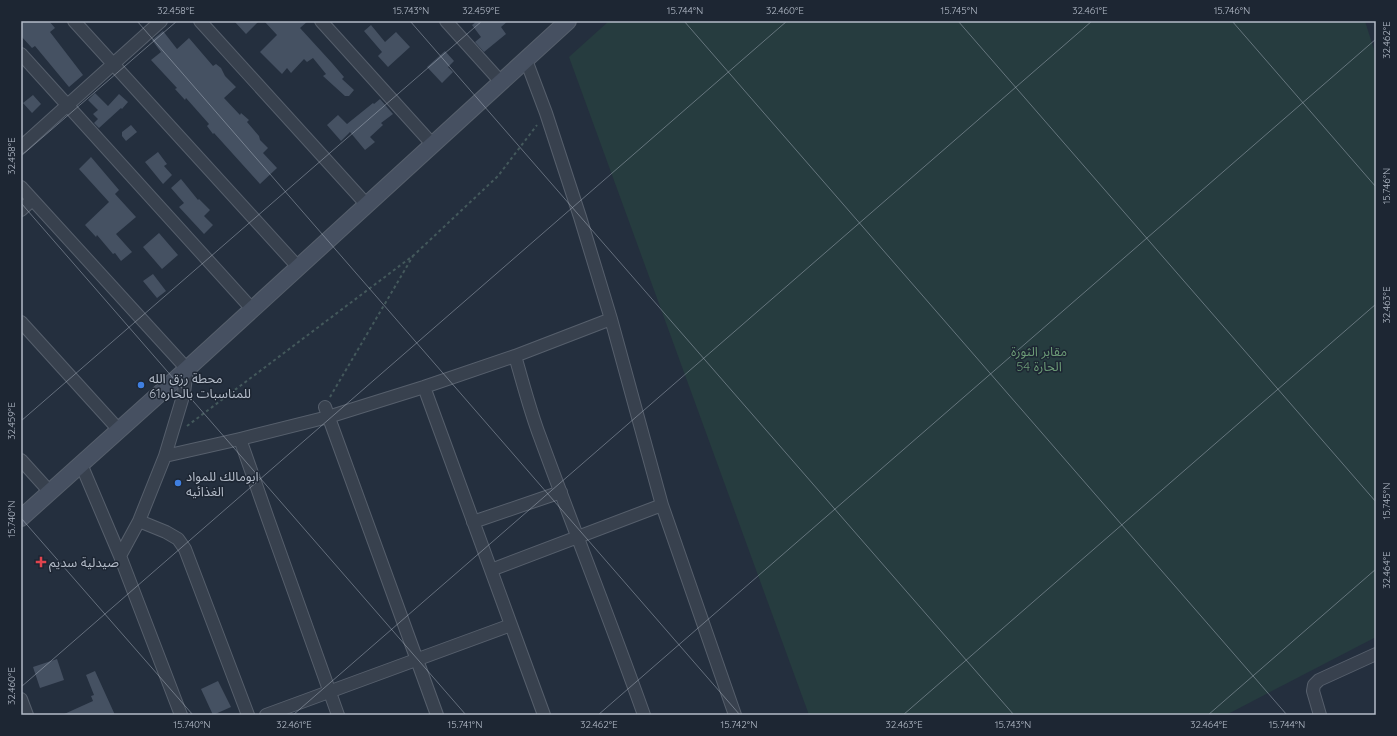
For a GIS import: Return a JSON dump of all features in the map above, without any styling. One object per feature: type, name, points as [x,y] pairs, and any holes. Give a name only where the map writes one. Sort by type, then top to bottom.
[{"type":"main road","points":[[21,518],[187,369],[568,21]]},
{"type":"street","points":[[74,21],[298,267]]},
{"type":"street","points":[[21,147],[161,21]]},
{"type":"street","points":[[200,21],[367,204]]},
{"type":"street","points":[[321,21],[433,145]]},
{"type":"street","points":[[446,21],[501,82]]},
{"type":"street","points":[[22,57],[252,309]]},
{"type":"street","points":[[526,60],[546,114],[580,217],[611,319],[662,505],[732,714]]},
{"type":"street","points":[[21,187],[187,369],[184,393],[165,456],[140,521],[120,556]]},
{"type":"street","points":[[21,210],[32,200]]},
{"type":"street","points":[[165,456],[240,439],[326,412],[424,387],[514,356],[611,319]]},
{"type":"street","points":[[21,322],[119,430]]},
{"type":"street","points":[[514,356],[540,436],[644,715]]},
{"type":"street","points":[[424,387],[544,715]]},
{"type":"street","points":[[326,412],[437,715]]},
{"type":"street","points":[[240,439],[338,715]]},
{"type":"street","points":[[21,460],[50,492]]},
{"type":"street","points":[[82,464],[120,556],[181,715]]},
{"type":"street","points":[[473,522],[561,492]]},
{"type":"street","points":[[491,570],[662,505]]},
{"type":"street","points":[[140,521],[178,539],[185,549],[248,715]]},
{"type":"street","points":[[266,715],[511,625]]},
{"type":"street","points":[[1320,715],[1313,691],[1314,685],[1319,680],[1376,654]]},
{"type":"street","points":[[21,699],[27,715]]},
{"type":"path","points":[[170,439],[414,255],[498,176],[546,114]]},
{"type":"path","points":[[326,412],[414,255]]},
{"type":"green space","name":"مقابر الثورة الحارة 54","points":[[609,21],[1365,21],[1376,56],[1376,637],[1226,715],[809,715],[569,57]]},
{"type":"building","points":[[21,21],[49,21],[55,28],[50,32],[83,75],[69,87],[35,46],[32,48],[21,36]]},
{"type":"building","points":[[234,21],[259,21],[246,34]]},
{"type":"building","points":[[264,21],[308,21],[300,28],[344,77],[342,79],[354,90],[349,96],[345,96],[323,76],[326,74],[313,58],[307,62],[304,59],[291,73],[287,68],[282,74],[260,52],[277,35]]},
{"type":"building","points":[[477,21],[508,21],[501,27],[506,34],[484,52],[475,42],[481,37],[472,25]]},
{"type":"building","points":[[371,25],[385,42],[396,32],[410,47],[388,67],[378,56],[382,52],[364,31]]},
{"type":"building","points":[[163,31],[177,49],[189,38],[213,66],[216,64],[221,68],[225,76],[236,87],[224,98],[240,115],[241,113],[249,120],[247,122],[268,148],[263,153],[277,168],[260,184],[214,133],[213,134],[207,126],[209,124],[186,98],[185,100],[175,89],[177,88],[151,60],[161,52],[152,40]]},
{"type":"building","points":[[445,51],[454,61],[448,67],[453,72],[442,83],[427,67]]},
{"type":"building","points":[[95,93],[108,106],[119,94],[128,102],[122,109],[121,108],[99,128],[94,123],[98,119],[93,114],[98,110],[88,100]]},
{"type":"building","points":[[33,95],[41,104],[32,113],[23,103]]},
{"type":"building","points":[[380,99],[393,114],[381,123],[383,125],[370,137],[375,142],[365,150],[350,132],[341,141],[327,125],[338,115],[347,124]]},
{"type":"building","points":[[131,125],[137,132],[126,141],[122,136],[122,132]]},
{"type":"building","points":[[158,152],[167,164],[164,166],[172,175],[163,184],[145,162]]},
{"type":"building","points":[[91,157],[119,190],[115,194],[136,217],[116,234],[132,252],[121,261],[97,235],[96,237],[85,225],[109,202],[79,169]]},
{"type":"building","points":[[181,179],[198,200],[199,199],[210,210],[204,216],[213,225],[204,234],[179,207],[184,203],[171,188]]},
{"type":"building","points":[[159,233],[178,255],[162,269],[143,247]]},
{"type":"building","points":[[153,274],[166,291],[157,298],[143,281]]},
{"type":"building","points":[[57,659],[64,680],[40,688],[33,667]]},
{"type":"building","points":[[95,671],[115,715],[62,715],[93,701],[91,696],[94,695],[86,675]]},
{"type":"building","points":[[218,681],[231,707],[213,715],[201,689]]},
{"type":"place","name":"محطة رزق الله للمناسبات بالحاره61","points":[[141,385]]},
{"type":"place","name":"ابومالك للمواد الغذائيه","points":[[178,483]]},
{"type":"place","name":"صيدلية سديم","points":[[41,562]]}]
